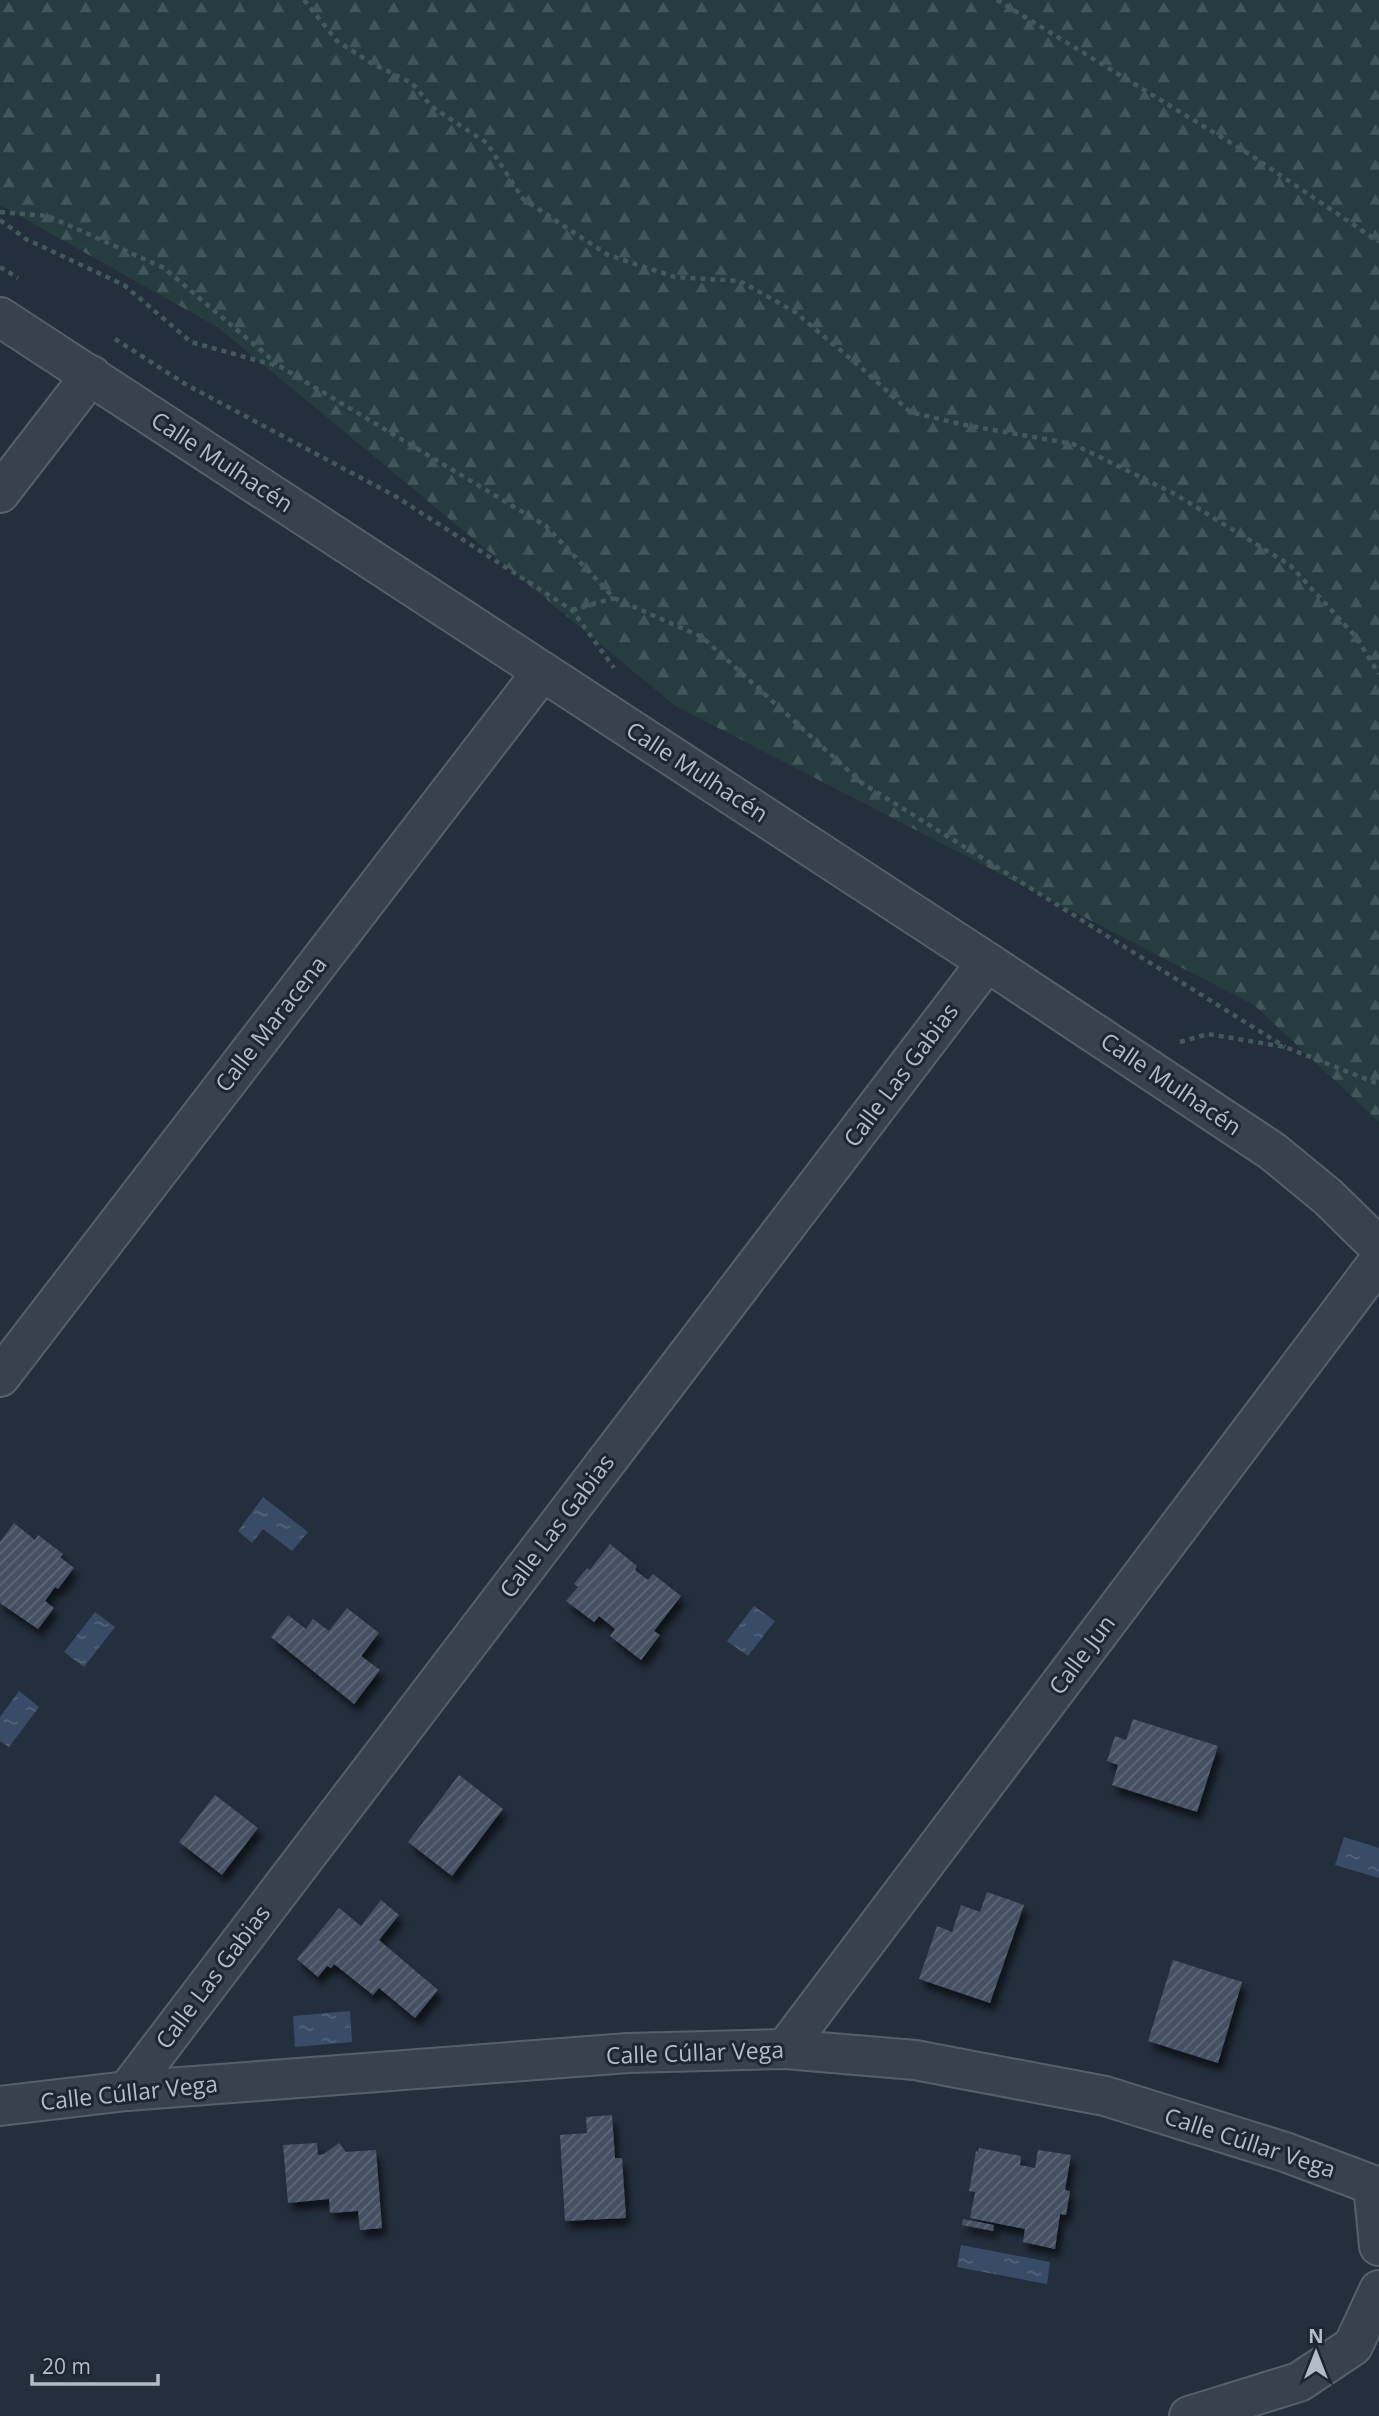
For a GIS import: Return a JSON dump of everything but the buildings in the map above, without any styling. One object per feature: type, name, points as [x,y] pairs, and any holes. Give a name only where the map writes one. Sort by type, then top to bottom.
[{"type":"street","name":"Calle Mulhacén","points":[[0,317],[1272,1151],[1328,1197],[1379,1247]]},
{"type":"street","points":[[0,493],[91,376]]},
{"type":"street","name":"Calle Maracena","points":[[0,1377],[542,672]]},
{"type":"street","name":"Calle Las Gabias","points":[[127,2091],[987,962]]},
{"type":"street","name":"Calle Jun","points":[[785,2049],[1379,1261]]},
{"type":"street","name":"Calle Cúllar Vega","points":[[0,2106],[127,2091],[628,2053],[785,2049],[915,2060],[1105,2096],[1285,2152],[1376,2185]]},
{"type":"street","points":[[1376,2185],[1379,2246]]},
{"type":"street","points":[[1189,2416],[1299,2382],[1353,2346],[1379,2290]]},
{"type":"path","points":[[304,0],[337,41],[371,63],[412,83],[432,107],[487,143],[523,199],[608,256],[675,277],[740,281],[795,312],[909,412],[1073,444],[1175,494],[1290,565],[1356,637],[1379,674]]},
{"type":"path","points":[[997,0],[1249,154],[1379,242]]},
{"type":"path","points":[[0,212],[48,216],[164,268],[281,367],[546,526],[614,598],[702,637],[862,783],[1285,1047],[1379,1084]]},
{"type":"path","points":[[0,220],[26,239],[124,285],[191,342],[281,367]]},
{"type":"path","points":[[0,267],[21,280]]},
{"type":"path","points":[[108,334],[187,385],[395,496],[572,610],[621,676]]},
{"type":"path","points":[[572,610],[614,598]]},
{"type":"path","points":[[1128,1056],[1208,1034],[1285,1047]]},
{"type":"green space","points":[[0,0],[1379,0],[1379,1122],[1254,1005],[674,705],[219,328],[0,205]]},
{"type":"water","points":[[263,1497],[308,1532],[292,1551],[263,1529],[252,1543],[238,1531]]},
{"type":"water","points":[[754,1606],[775,1621],[748,1656],[727,1641]]},
{"type":"water","points":[[95,1612],[115,1627],[84,1667],[64,1652]]},
{"type":"water","points":[[19,1691],[39,1707],[9,1747],[0,1741],[0,1717]]},
{"type":"water","points":[[1344,1837],[1379,1848],[1379,1878],[1335,1865]]},
{"type":"water","points":[[350,2011],[352,2042],[295,2047],[293,2016]]},
{"type":"water","points":[[961,2245],[1050,2262],[1047,2284],[957,2267]]}]
